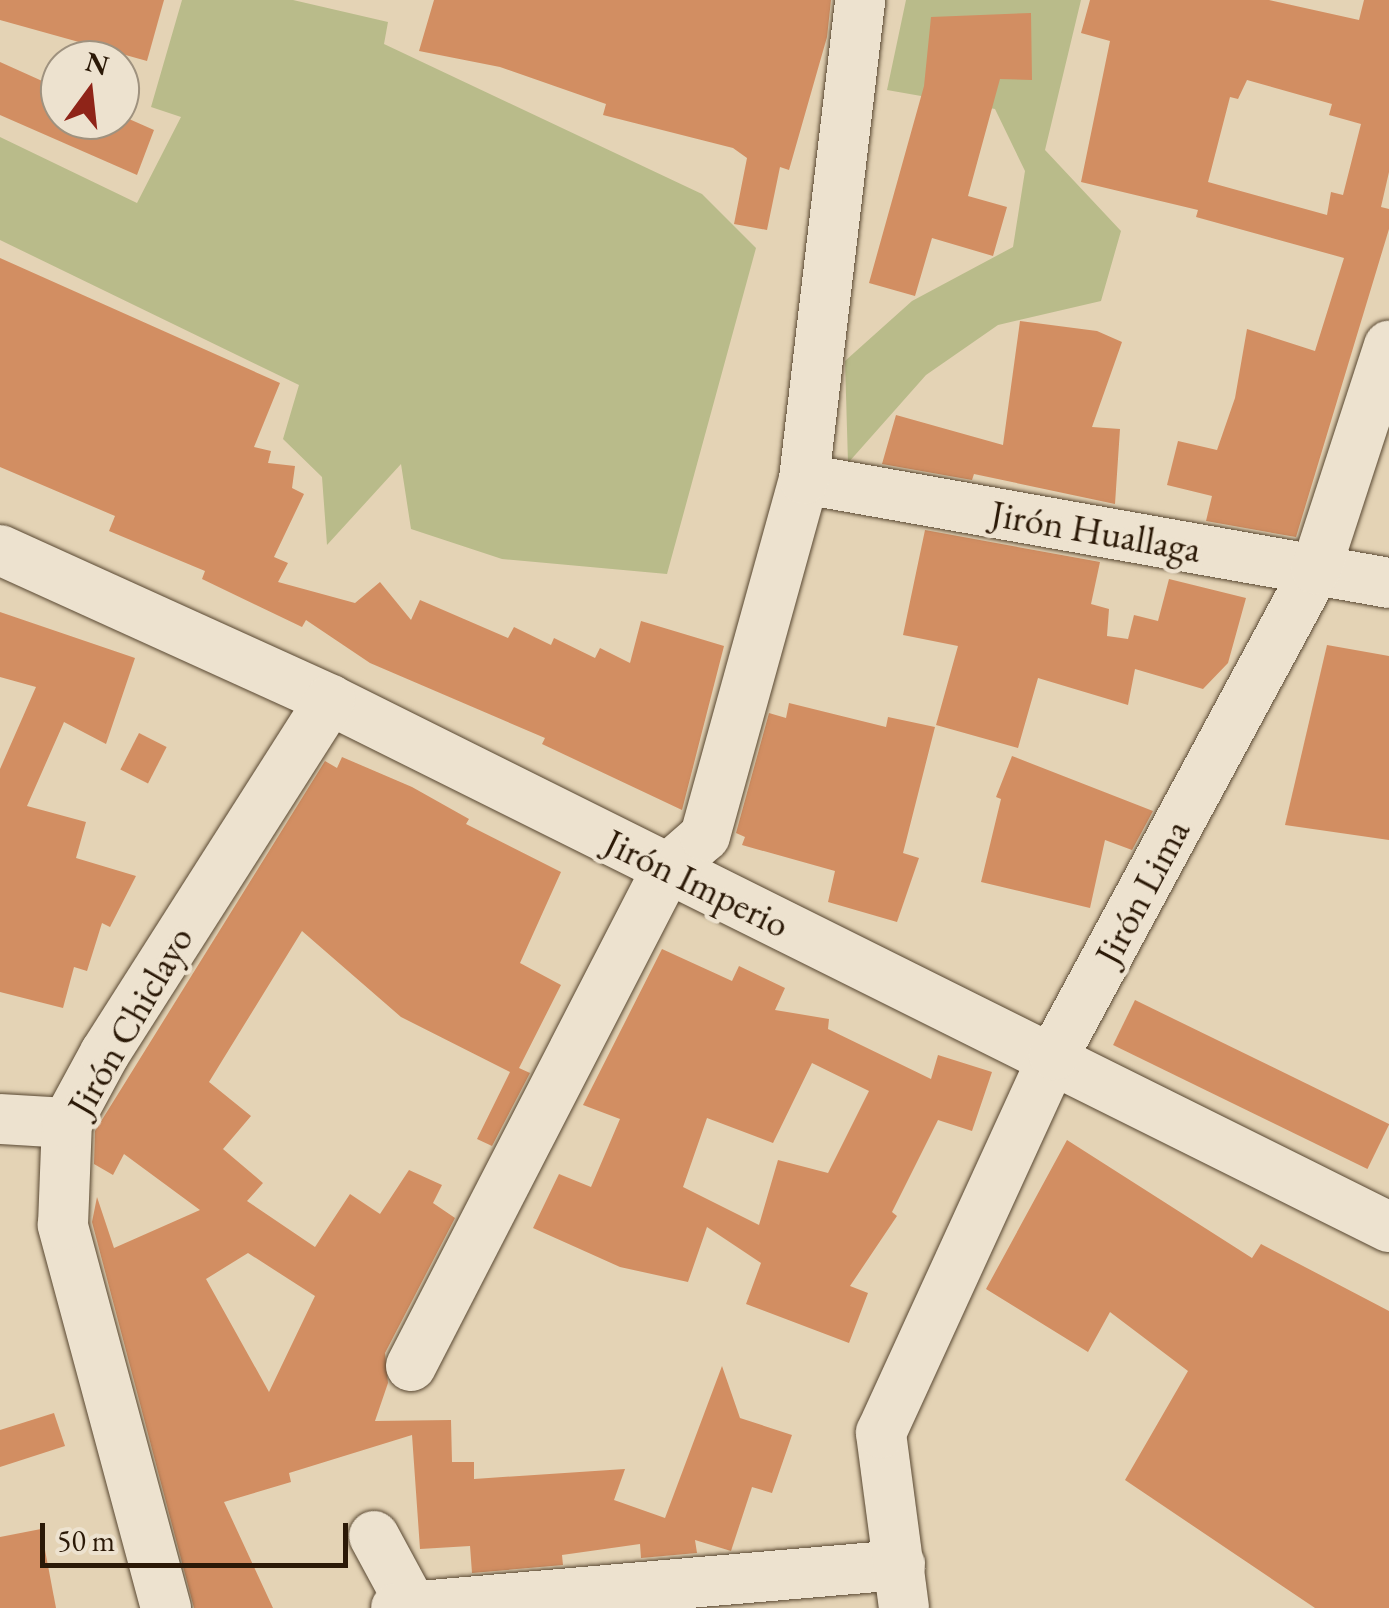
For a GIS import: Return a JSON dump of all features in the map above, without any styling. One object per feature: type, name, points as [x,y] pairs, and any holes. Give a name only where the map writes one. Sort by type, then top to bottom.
[{"type":"street","points":[[411,1366],[667,869],[705,836],[804,479],[860,0]]},
{"type":"street","name":"Jirón Lima","points":[[902,1586],[881,1433],[1054,1056],[1316,569],[1389,346]]},
{"type":"street","name":"Jirón Huallaga","points":[[804,479],[1389,582]]},
{"type":"street","name":"Jirón Imperio","points":[[0,550],[330,700],[1054,1056],[1389,1227]]},
{"type":"street","name":"Jirón Chiclayo","points":[[166,1608],[62,1225],[67,1123],[104,1052],[330,700]]},
{"type":"street","points":[[0,1119],[67,1123]]},
{"type":"street","points":[[374,1536],[406,1606],[902,1586]]},
{"type":"green space","points":[[182,0],[293,0],[388,22],[384,44],[702,194],[756,248],[667,574],[502,559],[411,529],[401,464],[327,545],[322,477],[283,439],[299,385],[0,240],[0,137],[137,203],[181,117],[151,107]]},
{"type":"green space","points":[[906,0],[1081,0],[1045,150],[1121,231],[1101,301],[998,325],[926,375],[848,463],[845,361],[912,301],[1013,247],[1025,171],[995,109],[887,90]]},
{"type":"building","points":[[0,0],[164,0],[147,61],[140,59],[140,40],[72,40],[0,20]]},
{"type":"building","points":[[434,0],[831,0],[827,37],[789,170],[780,167],[767,230],[734,224],[747,158],[733,148],[603,115],[606,104],[500,67],[419,51]]},
{"type":"building","points":[[1090,0],[1269,0],[1359,20],[1364,0],[1389,0],[1389,172],[1381,207],[1389,209],[1389,229],[1296,537],[1206,521],[1212,496],[1167,485],[1178,441],[1217,450],[1235,398],[1247,329],[1315,351],[1344,258],[1196,217],[1198,210],[1081,182],[1110,41],[1081,33]],"holes":[[[1247,80],[1332,104],[1329,115],[1361,124],[1343,195],[1331,192],[1327,215],[1208,182],[1230,97],[1238,99]]]},
{"type":"building","points":[[1031,13],[1032,80],[1000,79],[968,196],[1007,207],[993,256],[932,238],[915,296],[869,283],[924,86],[931,17]]},
{"type":"building","points":[[0,62],[40,80],[40,133],[0,115]]},
{"type":"building","points":[[140,124],[154,130],[137,175],[57,140],[140,140]]},
{"type":"building","points":[[0,258],[280,383],[254,447],[271,451],[268,463],[295,466],[292,488],[304,494],[274,557],[288,563],[278,582],[355,603],[380,582],[411,620],[420,600],[508,638],[514,627],[551,645],[554,638],[595,658],[600,648],[630,663],[641,621],[724,646],[682,810],[542,744],[545,738],[370,663],[306,620],[302,627],[202,579],[205,571],[109,531],[115,516],[0,467]]},
{"type":"building","points":[[1020,321],[1097,331],[1122,342],[1092,427],[1120,429],[1115,504],[974,474],[972,480],[882,464],[896,415],[1003,445]]},
{"type":"building","points":[[925,530],[1100,562],[1091,604],[1109,609],[1107,636],[1128,639],[1134,615],[1158,621],[1169,579],[1246,598],[1228,663],[1203,689],[1135,669],[1128,705],[1038,678],[1018,748],[936,725],[958,646],[903,635]]},
{"type":"building","points":[[0,612],[135,658],[106,744],[64,722],[27,806],[86,822],[76,858],[136,876],[110,927],[102,923],[87,971],[74,967],[63,1008],[0,992],[0,769],[36,687],[0,677]]},
{"type":"building","points":[[1327,645],[1389,656],[1389,840],[1285,825]]},
{"type":"building","points":[[789,703],[886,727],[888,717],[935,727],[903,853],[919,858],[897,922],[828,902],[835,871],[742,845],[745,837],[736,833],[769,713],[786,718]]},
{"type":"building","points":[[139,733],[167,747],[148,784],[120,770]]},
{"type":"building","points":[[1012,756],[1153,811],[1132,850],[1105,840],[1090,908],[981,882],[1001,799],[996,797]]},
{"type":"building","points":[[342,757],[412,787],[469,819],[466,824],[561,872],[520,963],[561,985],[519,1068],[530,1073],[492,1146],[477,1139],[510,1072],[401,1017],[302,931],[209,1082],[251,1116],[223,1149],[263,1183],[247,1201],[315,1247],[350,1194],[380,1214],[409,1170],[442,1185],[433,1203],[455,1218],[385,1353],[388,1383],[375,1421],[451,1420],[452,1462],[474,1462],[474,1479],[625,1469],[614,1500],[665,1518],[722,1366],[740,1418],[792,1435],[772,1493],[752,1487],[731,1551],[695,1540],[697,1553],[641,1558],[640,1544],[562,1555],[563,1565],[472,1573],[470,1546],[420,1549],[412,1435],[289,1473],[291,1482],[224,1502],[273,1608],[194,1608],[92,1222],[97,1197],[114,1248],[200,1210],[124,1154],[113,1175],[94,1164],[95,1131],[325,761],[337,768]],"holes":[[[248,1253],[315,1296],[269,1392],[206,1279]]]},
{"type":"building","points":[[662,949],[732,981],[739,966],[785,988],[775,1010],[829,1019],[828,1029],[931,1079],[938,1055],[992,1072],[972,1131],[938,1120],[892,1212],[897,1216],[850,1286],[868,1293],[849,1343],[746,1304],[761,1263],[707,1227],[688,1282],[620,1267],[533,1228],[559,1174],[591,1187],[620,1119],[583,1105]],"holes":[[[812,1063],[869,1091],[828,1173],[778,1160],[759,1225],[683,1187],[707,1118],[773,1143]]]},
{"type":"building","points":[[1135,1000],[1389,1124],[1367,1169],[1113,1045]]},
{"type":"building","points":[[1067,1140],[1252,1258],[1261,1244],[1389,1311],[1389,1608],[1315,1608],[1125,1480],[1188,1371],[1110,1312],[1088,1352],[986,1289]]},
{"type":"building","points":[[54,1413],[65,1446],[0,1467],[0,1430]]},
{"type":"building","points":[[41,1529],[56,1608],[0,1608],[0,1537]]}]
